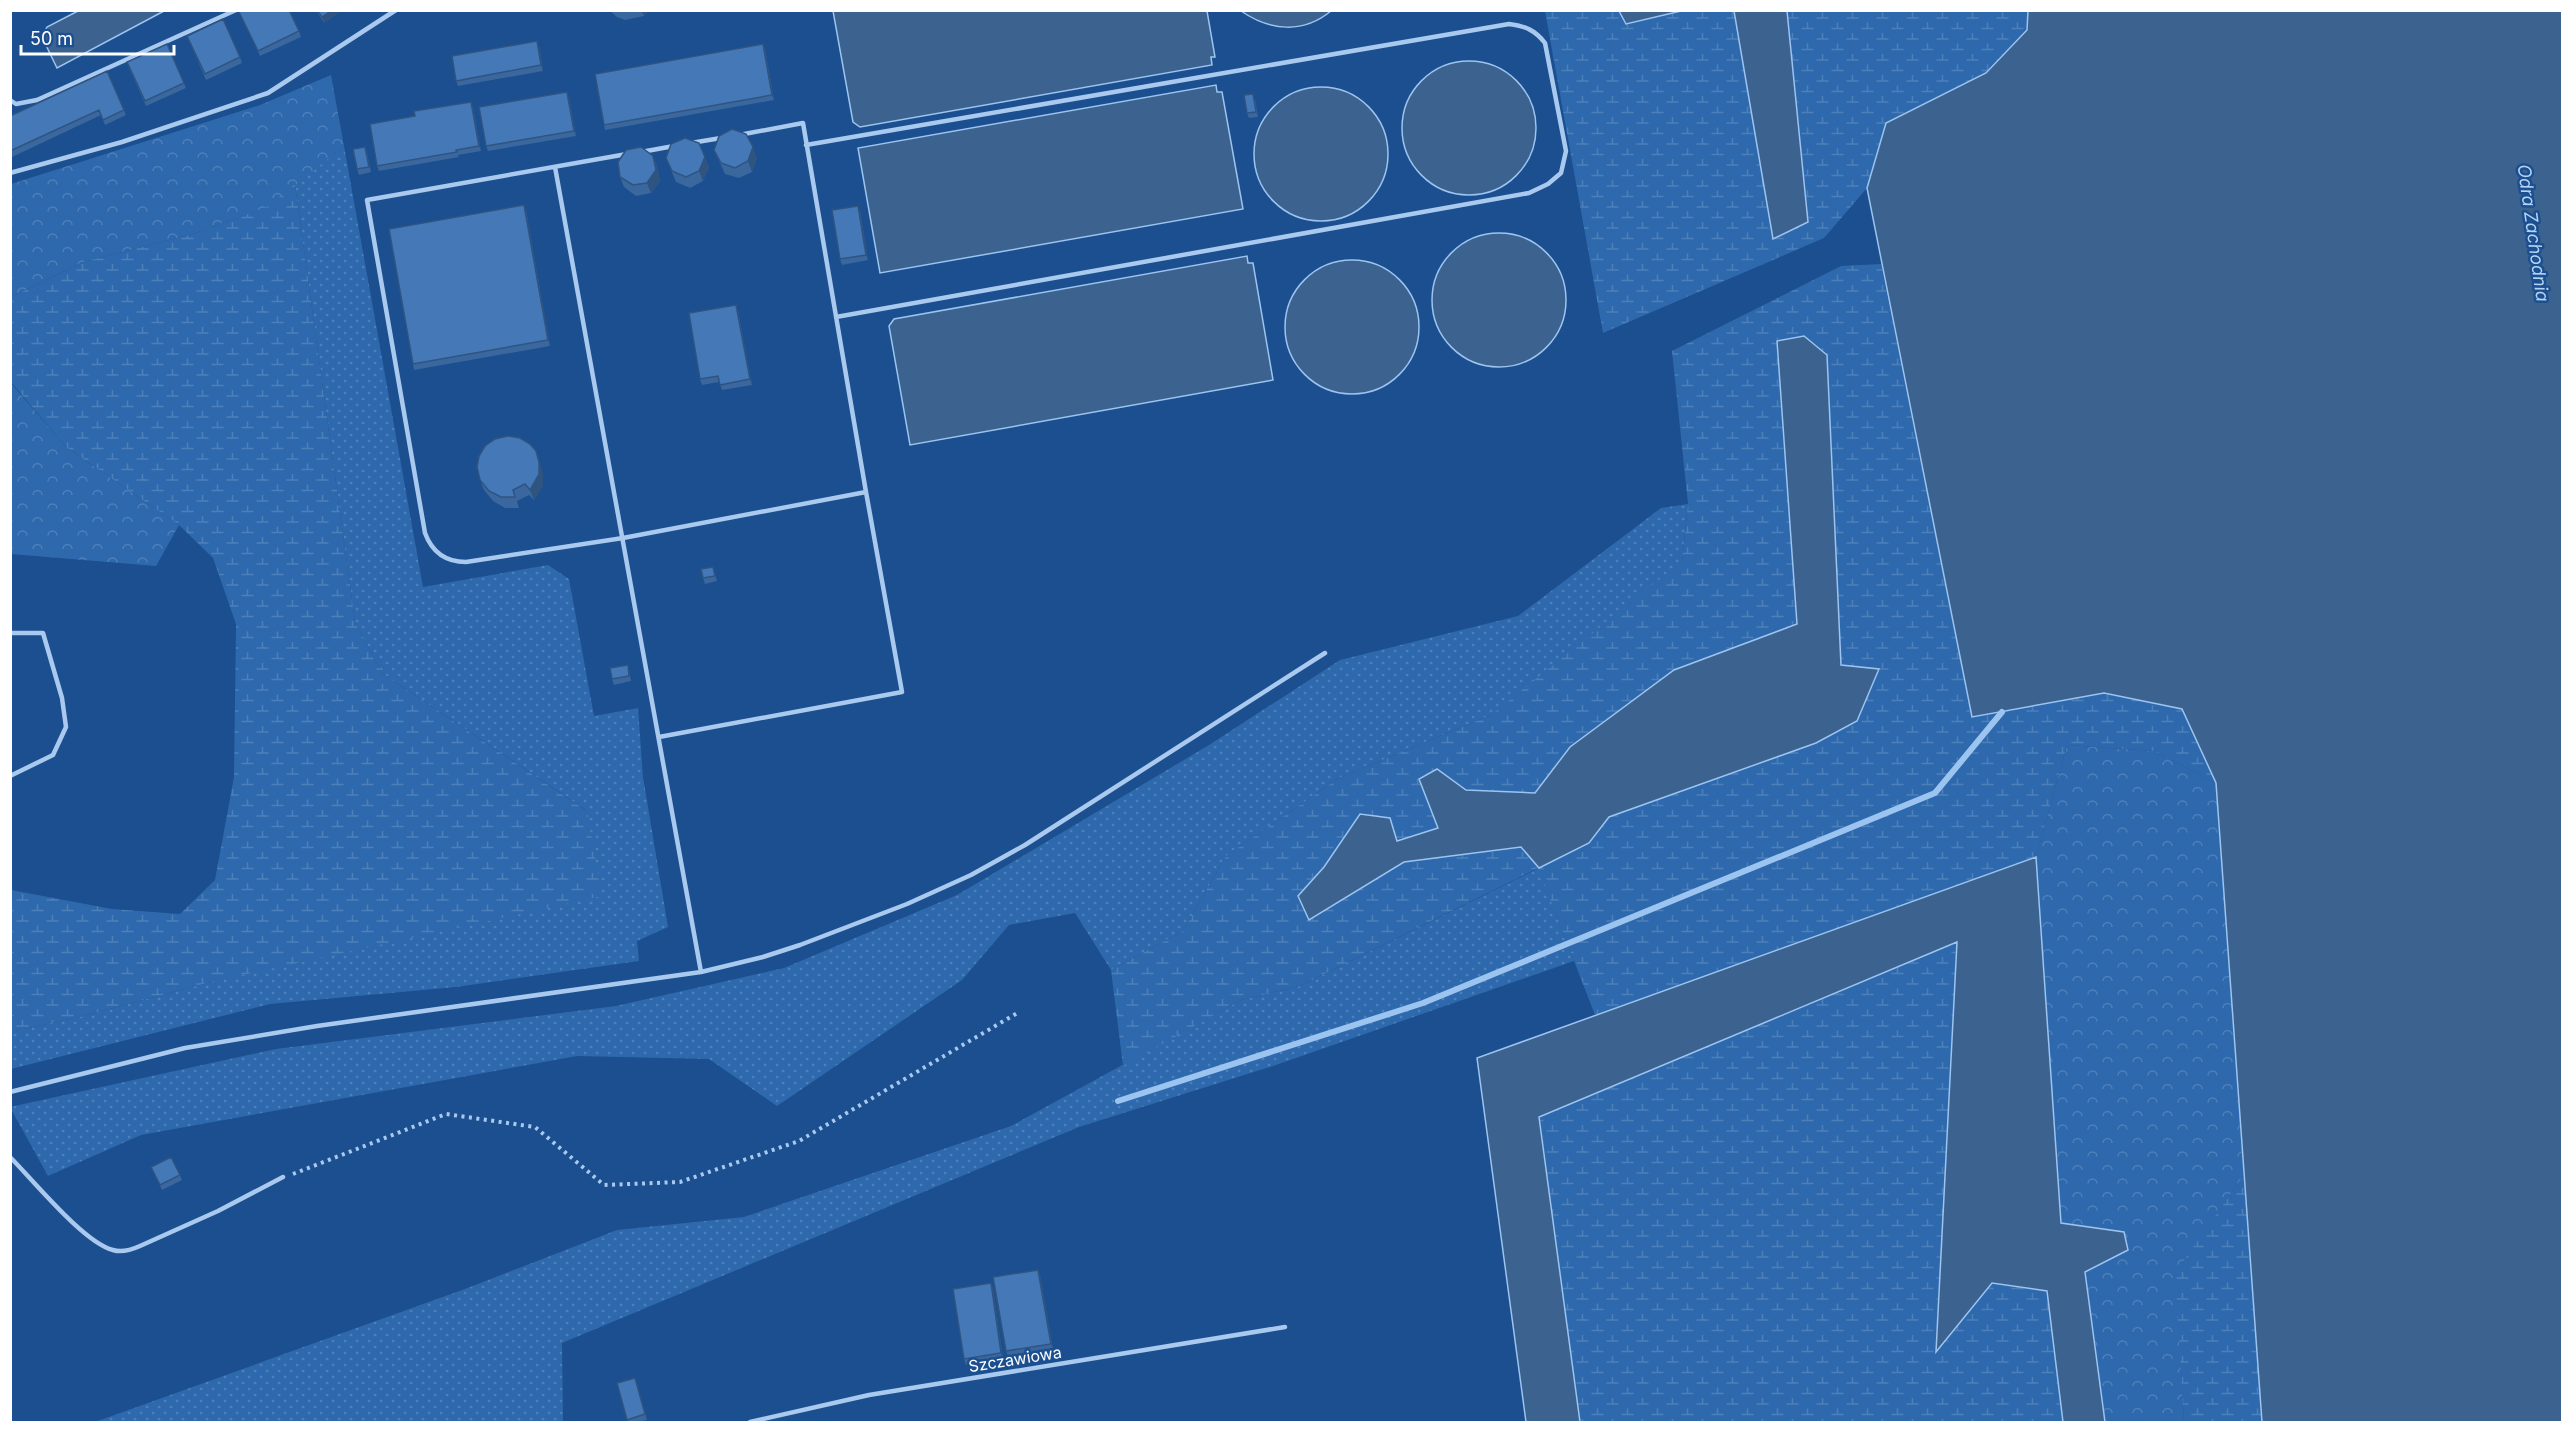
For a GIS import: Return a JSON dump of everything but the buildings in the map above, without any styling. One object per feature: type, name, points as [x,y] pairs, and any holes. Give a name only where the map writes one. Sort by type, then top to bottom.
[{"type":"lane","points":[[10,100],[16,104],[37,100],[236,10]]},
{"type":"lane","points":[[10,173],[122,142],[268,93],[396,10]]},
{"type":"lane","points":[[807,145],[1509,24],[1524,26],[1537,33],[1545,43],[1564,140],[1566,152],[1561,173],[1548,184],[1529,193],[836,317]]},
{"type":"lane","points":[[660,737],[902,692],[803,123],[367,200],[425,533],[428,543],[439,555],[455,562],[622,538],[866,492]]},
{"type":"lane","points":[[555,167],[701,972]]},
{"type":"lane","points":[[10,633],[43,633],[62,698],[66,727],[53,755],[10,776]]},
{"type":"lane","points":[[10,1092],[185,1048],[307,1028],[701,972],[763,957],[800,945],[907,904],[971,875],[1025,845],[1324,653]]},
{"type":"lane","points":[[10,1157],[77,1226],[98,1244],[113,1250],[127,1251],[140,1246],[218,1211],[284,1177]]},
{"type":"lane","name":"Szczawiowa","points":[[750,1422],[869,1395],[1285,1327]]},
{"type":"path","points":[[284,1177],[446,1114],[535,1127],[604,1185],[680,1182],[799,1141],[1019,1012]]},
{"type":"green space","points":[[1545,11],[2028,11],[2027,30],[1986,73],[1886,123],[1867,188],[1824,238],[1603,333]]},
{"type":"green space","points":[[331,75],[344,146],[270,206],[193,234],[83,262],[11,297],[11,184],[260,105]]},
{"type":"green space","points":[[344,146],[423,587],[548,565],[569,579],[594,716],[638,708],[643,777],[668,927],[637,941],[639,961],[456,987],[270,1004],[11,1069],[10,1032],[83,1016],[211,982],[586,810],[382,673],[355,622],[295,184]]},
{"type":"green space","points":[[295,184],[355,622],[382,673],[587,811],[602,896],[211,982],[83,1016],[11,1032],[11,890],[112,909],[180,914],[215,880],[234,777],[236,624],[213,558],[179,525],[66,447],[11,382],[11,297],[83,262],[193,234],[269,206]]},
{"type":"green space","points":[[1881,264],[1972,717],[2104,693],[2182,709],[2216,783],[2154,751],[2067,745],[2036,857],[1595,1015],[1538,868],[1300,986],[1241,1000],[1123,1066],[1111,970],[1183,931],[1226,856],[1339,778],[1491,715],[1682,561],[1688,504],[1672,351],[1841,266]],"holes":[[[1804,336],[1827,355],[1841,665],[1878,669],[1816,743],[1609,817],[1589,843],[1538,868],[1521,847],[1404,862],[1309,919],[1298,896],[1324,867],[1360,814],[1390,818],[1396,841],[1439,828],[1419,779],[1437,769],[1466,790],[1535,793],[1570,747],[1674,670],[1797,624],[1777,341]]]},
{"type":"green space","points":[[10,382],[66,447],[179,525],[156,566],[11,554]]},
{"type":"green space","points":[[1688,504],[1682,561],[1612,626],[1491,715],[1339,778],[1226,856],[1183,931],[1111,970],[1075,913],[1009,925],[962,980],[777,1106],[709,1059],[577,1056],[141,1135],[48,1176],[10,1107],[276,1049],[616,1006],[784,968],[957,895],[1209,745],[1340,660],[1518,616],[1661,508]]},
{"type":"green space","points":[[2067,745],[2154,751],[2216,783],[2244,1175],[2176,1273],[2184,1422],[2105,1422],[2085,1271],[2124,1232],[2061,1223],[2036,857]]},
{"type":"green space","points":[[1539,868],[1574,961],[1273,1066],[1079,1127],[562,1343],[563,1422],[95,1422],[465,1289],[617,1230],[744,1217],[1011,1126],[1241,1000],[1300,986]]},
{"type":"green space","points":[[1958,941],[1936,1351],[1992,1283],[2047,1291],[2063,1422],[1580,1422],[1539,1117]]},
{"type":"green space","points":[[2244,1175],[2262,1422],[2184,1422],[2175,1273]]},
{"type":"water","points":[[78,11],[164,11],[57,68],[42,37],[47,27]]},
{"type":"water","points":[[833,11],[1207,11],[1215,57],[1211,57],[1212,65],[860,127],[853,122]]},
{"type":"water","points":[[1241,11],[1331,11],[1309,24],[1286,27],[1263,23]]},
{"type":"water","points":[[1619,11],[1681,11],[1626,24]]},
{"type":"water","points":[[1734,11],[1787,11],[1808,222],[1773,239]]},
{"type":"water","name":"Odra Zachodnia","points":[[2028,11],[2562,11],[2562,1422],[2262,1422],[2216,783],[2182,709],[2104,693],[1972,717],[1867,188],[1886,123],[1986,73],[2027,30]]},
{"type":"water","points":[[1469,61],[1495,66],[1516,81],[1531,102],[1536,128],[1531,154],[1516,175],[1495,190],[1469,195],[1443,190],[1422,175],[1407,154],[1402,128],[1407,102],[1422,81],[1443,66]]},
{"type":"water","points":[[1216,85],[1217,92],[1222,92],[1243,209],[880,273],[858,148]]},
{"type":"water","points":[[1321,87],[1347,92],[1368,107],[1383,128],[1388,154],[1383,180],[1368,201],[1347,216],[1321,221],[1295,216],[1274,201],[1259,180],[1254,154],[1259,128],[1274,107],[1295,92]]},
{"type":"water","points":[[1499,233],[1525,238],[1546,253],[1561,274],[1566,300],[1561,326],[1546,347],[1525,362],[1499,367],[1473,362],[1452,347],[1437,326],[1432,300],[1437,274],[1452,253],[1473,238]]},
{"type":"water","points":[[1247,256],[1248,263],[1253,263],[1273,380],[910,445],[889,326],[894,319]]},
{"type":"water","points":[[1352,260],[1378,265],[1399,280],[1414,301],[1419,327],[1414,353],[1399,374],[1378,389],[1352,394],[1326,389],[1305,374],[1290,353],[1285,327],[1290,301],[1305,280],[1326,265]]},
{"type":"water","points":[[1804,336],[1827,355],[1841,665],[1879,669],[1857,721],[1816,743],[1609,817],[1589,843],[1539,868],[1521,847],[1404,862],[1309,920],[1298,896],[1324,867],[1360,814],[1390,818],[1397,841],[1438,828],[1419,779],[1437,769],[1466,790],[1535,793],[1570,747],[1674,670],[1797,624],[1777,341]]},
{"type":"water","points":[[2036,857],[2061,1223],[2124,1232],[2128,1250],[2085,1272],[2105,1422],[2063,1422],[2047,1291],[1992,1283],[1936,1352],[1957,942],[1539,1117],[1580,1422],[1526,1422],[1477,1058]]},
{"type":"waterway","points":[[1118,1101],[1423,1003],[1935,793],[2002,712]]}]
